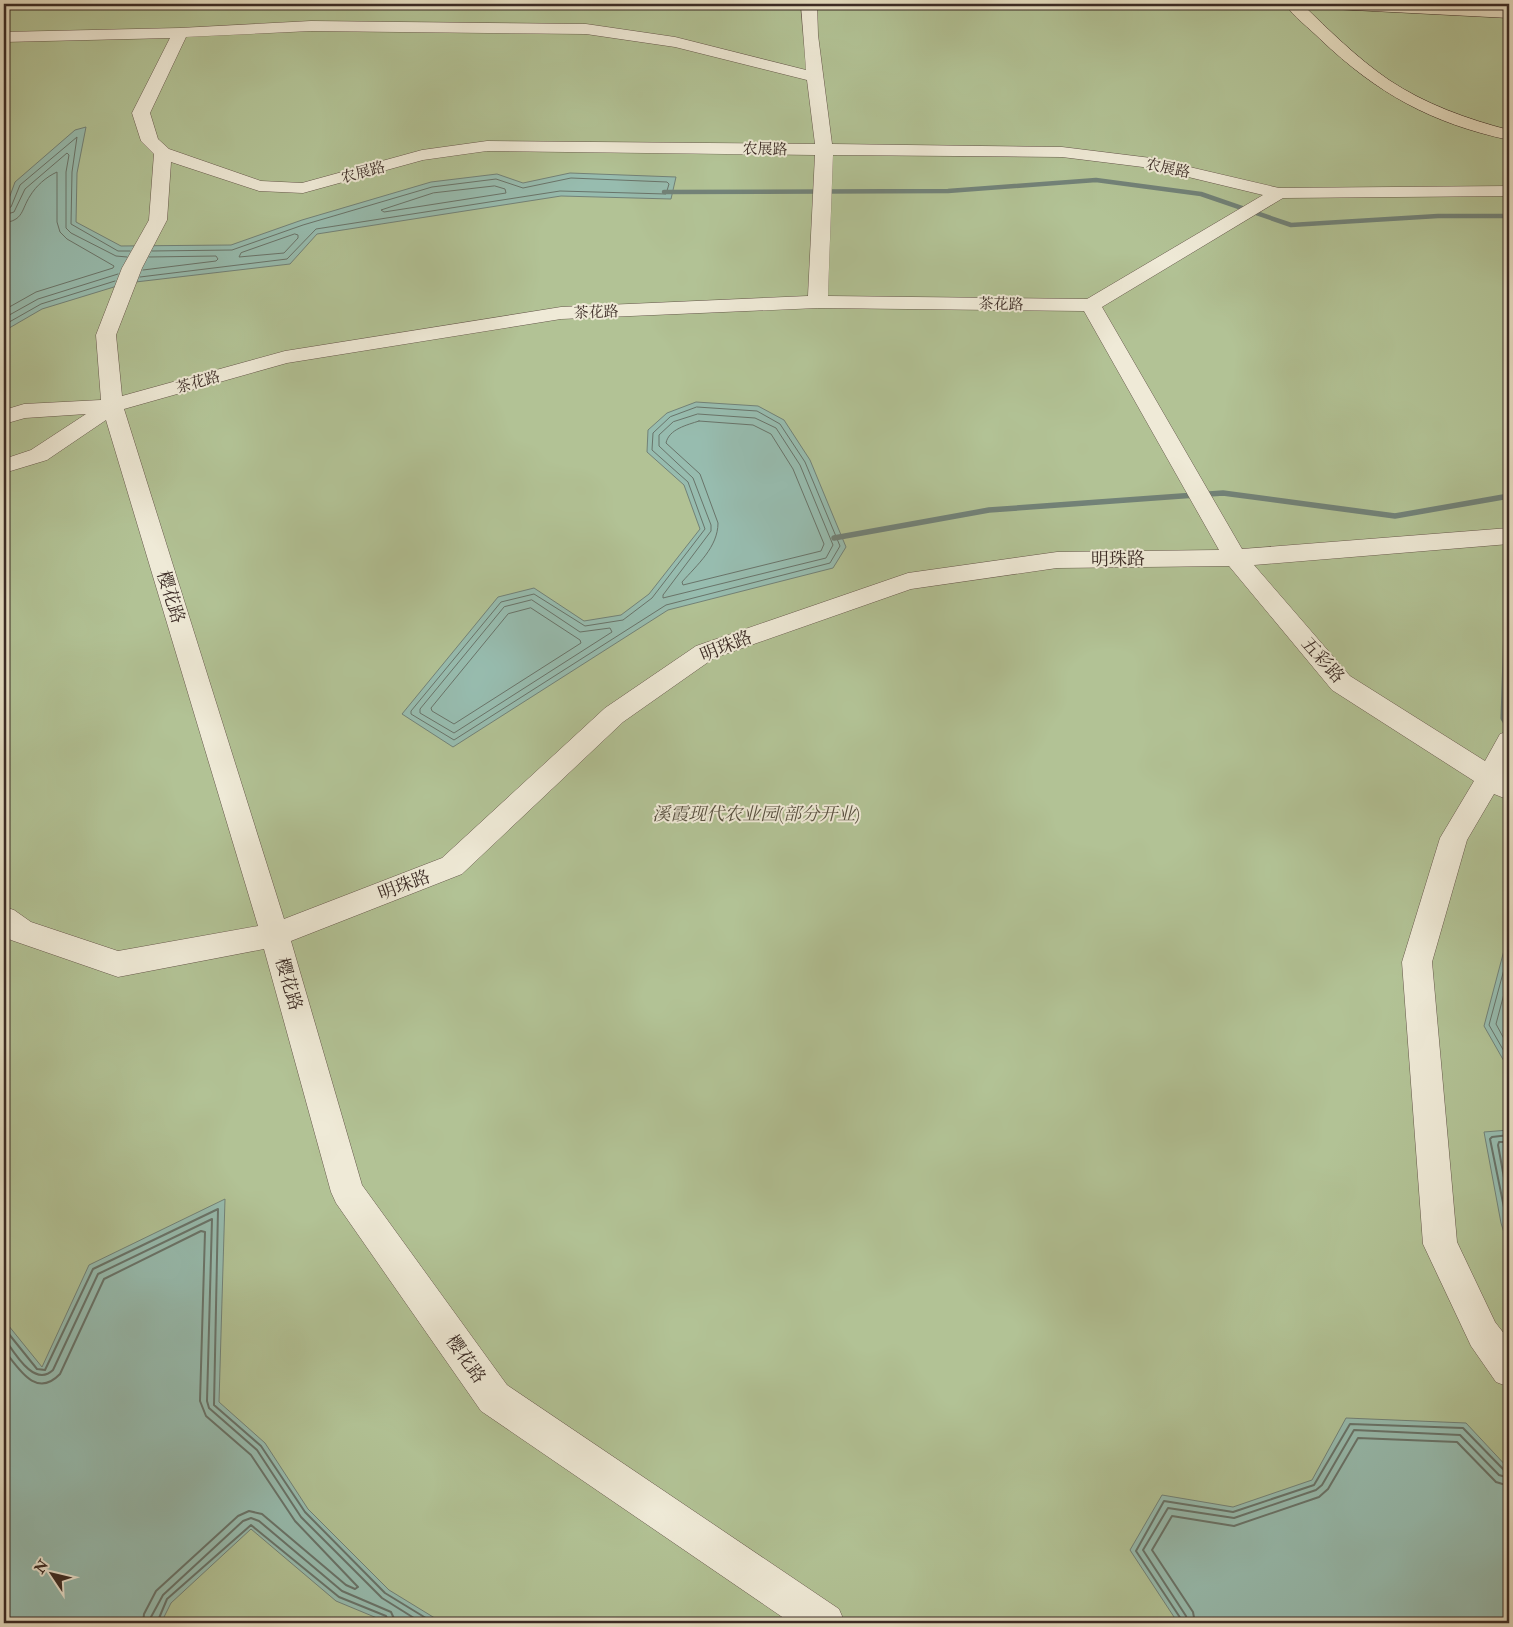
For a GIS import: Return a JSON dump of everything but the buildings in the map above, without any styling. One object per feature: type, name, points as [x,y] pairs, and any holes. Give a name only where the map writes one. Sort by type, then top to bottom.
[{"type":"highway","points":[[1293,4],[1395,80],[1439,104],[1490,123],[1509,127]]},
{"type":"highway","points":[[1307,4],[1327,30],[1382,83],[1430,109],[1485,129],[1509,134]]},
{"type":"highway","points":[[1333,4],[1509,13]]},
{"type":"street","points":[[809,4],[810,35],[824,150],[818,302]]},
{"type":"street","points":[[4,37],[180,33],[311,26],[586,29],[675,42],[816,77]]},
{"type":"street","points":[[163,153],[150,141],[141,113],[180,33]]},
{"type":"street","name":"农展路","points":[[163,153],[260,186],[303,188],[422,155],[487,146],[1062,152],[1151,163],[1278,193],[1509,191]]},
{"type":"street","name":"樱花路","points":[[163,153],[158,220],[132,268],[106,334],[112,406],[275,935],[348,1192],[494,1398],[826,1623]]},
{"type":"street","points":[[1091,305],[1278,193]]},
{"type":"street","name":"茶花路","points":[[112,406],[285,357],[561,313],[818,302],[1091,305]]},
{"type":"street","name":"五彩路","points":[[1091,305],[1235,558],[1342,683],[1500,784]]},
{"type":"street","points":[[4,417],[24,411],[112,406]]},
{"type":"street","points":[[4,466],[39,455],[112,406]]},
{"type":"street","name":"明珠路","points":[[4,919],[21,931],[118,964],[275,935],[452,866],[614,715],[705,652],[908,582],[1057,560],[1235,558],[1509,536]]},
{"type":"street","points":[[1508,744],[1500,784],[1454,838],[1417,962],[1440,1244],[1483,1334],[1509,1369]]},
{"type":"green space","name":"溪霞现代农业园(部分开业)","points":[[4,4],[1509,4],[1509,1623],[4,1623]]},
{"type":"water","points":[[86,127],[77,173],[76,222],[121,246],[231,245],[302,220],[431,182],[497,174],[523,183],[570,173],[676,177],[671,199],[561,196],[317,234],[290,264],[127,283],[42,309],[4,331],[4,204],[7,204],[15,182],[75,130]]},
{"type":"water","points":[[696,402],[758,406],[784,420],[810,460],[846,547],[833,568],[668,610],[453,747],[402,714],[498,597],[534,588],[584,621],[621,615],[649,594],[700,529],[684,485],[647,452],[648,430],[667,413]]},
{"type":"water","points":[[1507,939],[1509,939],[1509,1070],[1484,1026]]},
{"type":"water","points":[[1509,1130],[1509,1249],[1501,1223],[1484,1132]]},
{"type":"water","points":[[225,1199],[219,1402],[265,1443],[308,1509],[389,1590],[438,1620],[475,1623],[389,1623],[336,1601],[251,1529],[171,1603],[161,1623],[4,1623],[4,1320],[42,1367],[89,1265]]},
{"type":"water","points":[[1346,1418],[1466,1423],[1509,1469],[1509,1623],[1178,1623],[1130,1550],[1162,1495],[1233,1507],[1312,1480]]},
{"type":"waterway","points":[[664,192],[948,191],[1096,180],[1201,194],[1291,225],[1438,216],[1509,216]]},
{"type":"waterway","points":[[834,538],[989,510],[1223,493],[1395,516],[1509,496]]},
{"type":"waterway","points":[[1507,626],[1509,616]]},
{"type":"waterway","points":[[1507,624],[1504,718],[1509,727]]}]
